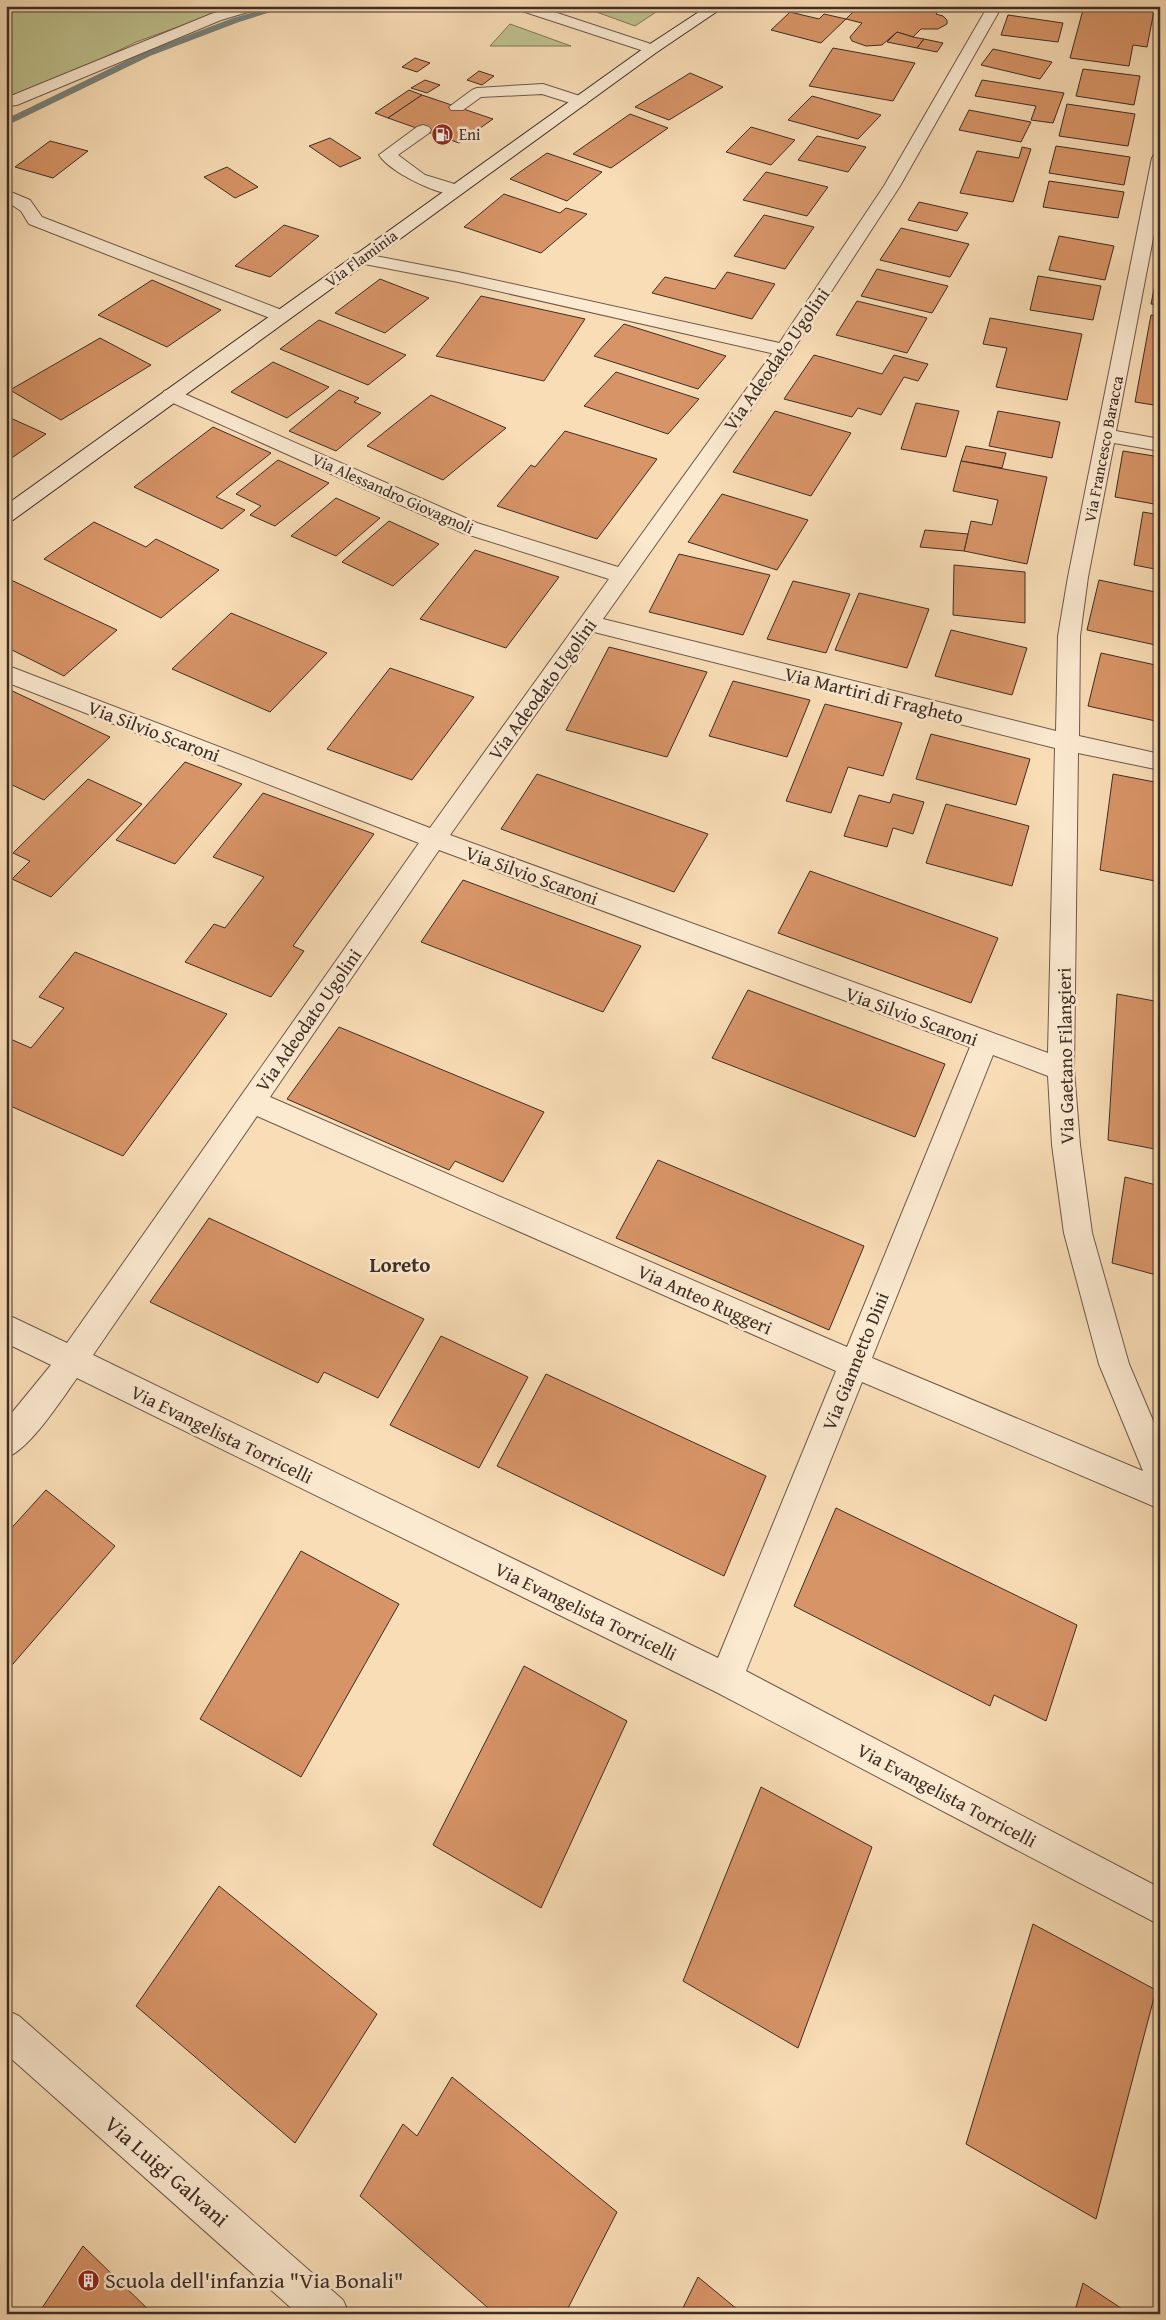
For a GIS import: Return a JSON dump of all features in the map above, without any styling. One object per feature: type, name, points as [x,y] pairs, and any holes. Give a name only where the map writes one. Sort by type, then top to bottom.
[{"type":"street","points":[[11,102],[216,18],[253,6]]},
{"type":"street","name":"Via Flaminia","points":[[6,514],[652,49],[718,6]]},
{"type":"street","name":"Via Adeodato Ugolini","points":[[6,1443],[40,1404],[72,1361],[434,839],[784,350],[892,186],[995,6]]},
{"type":"street","points":[[527,8],[652,49]]},
{"type":"street","points":[[457,106],[477,93],[543,89],[580,101]]},
{"type":"street","points":[[423,130],[387,155],[419,178],[456,190]]},
{"type":"street","name":"Via Francesco Baracca","points":[[1066,743],[1069,636],[1105,435],[1155,212],[1160,158]]},
{"type":"street","points":[[6,196],[15,198],[29,207],[35,220],[281,316]]},
{"type":"street","points":[[360,258],[458,277],[784,350]]},
{"type":"street","name":"Via Alessandro Giovagnoli","points":[[171,395],[470,528],[622,576]]},
{"type":"street","points":[[1105,435],[1160,445]]},
{"type":"street","name":"Via Martiri di Fragheto","points":[[589,623],[1066,743],[1160,762]]},
{"type":"street","name":"Via Silvio Scaroni","points":[[6,673],[434,839],[985,1043],[1061,1069]]},
{"type":"street","name":"Via Gaetano Filangieri","points":[[1066,743],[1061,1069],[1066,1144],[1078,1233],[1114,1364],[1160,1475]]},
{"type":"street","name":"Via Giannetto Dini","points":[[726,1679],[985,1043]]},
{"type":"street","name":"Via Anteo Ruggeri","points":[[252,1102],[853,1364],[1160,1494]]},
{"type":"street","name":"Via Evangelista Torricelli","points":[[6,1328],[726,1679],[1160,1907]]},
{"type":"street","name":"Via Luigi Galvani","points":[[6,2029],[329,2314]]},
{"type":"green space","points":[[6,6],[236,6],[136,42],[25,96],[6,102]]},
{"type":"green space","points":[[580,6],[665,6],[635,26]]},
{"type":"green space","points":[[510,24],[571,46],[490,46]]},
{"type":"building","points":[[844,6],[943,6],[936,14],[943,16],[947,20],[947,24],[938,29],[921,29],[913,37],[897,32],[882,45],[866,46],[852,41],[850,37],[862,23],[846,19],[853,12]]},
{"type":"building","points":[[1084,6],[1155,6],[1147,47],[1133,45],[1129,66],[1070,58]]},
{"type":"building","points":[[790,12],[819,19],[824,14],[846,19],[821,43],[771,30]]},
{"type":"building","points":[[1008,15],[1063,23],[1058,42],[1001,35]]},
{"type":"building","points":[[897,32],[924,39],[917,48],[887,42]]},
{"type":"building","points":[[924,39],[943,43],[937,52],[917,48]]},
{"type":"building","points":[[833,48],[915,63],[893,101],[809,86]]},
{"type":"building","points":[[993,49],[1052,62],[1040,79],[981,65]]},
{"type":"building","points":[[415,58],[430,63],[417,72],[402,67]]},
{"type":"building","points":[[1083,69],[1140,76],[1134,105],[1076,96]]},
{"type":"building","points":[[479,71],[494,76],[482,85],[467,80]]},
{"type":"building","points":[[690,73],[723,87],[669,120],[635,107]]},
{"type":"building","points":[[425,80],[440,85],[427,93],[411,88]]},
{"type":"building","points":[[982,80],[1064,93],[1053,123],[1031,120],[1036,106],[975,96]]},
{"type":"building","points":[[409,90],[422,95],[388,118],[375,113]]},
{"type":"building","points":[[422,95],[493,119],[459,143],[388,118]]},
{"type":"building","points":[[812,96],[881,115],[858,139],[788,120]]},
{"type":"building","points":[[1067,104],[1135,114],[1128,146],[1059,136]]},
{"type":"building","points":[[969,110],[1031,122],[1021,142],[959,130]]},
{"type":"building","points":[[630,114],[668,128],[611,168],[573,154]]},
{"type":"building","points":[[751,127],[795,140],[771,165],[726,152]]},
{"type":"building","points":[[817,136],[866,147],[848,172],[798,160]]},
{"type":"building","points":[[330,138],[361,158],[340,167],[309,146]]},
{"type":"building","points":[[50,141],[88,151],[53,178],[15,167]]},
{"type":"building","points":[[1056,146],[1130,157],[1124,185],[1049,173]]},
{"type":"building","points":[[1022,147],[1031,149],[1013,202],[960,193],[977,151],[1019,158]]},
{"type":"building","points":[[547,153],[602,172],[567,201],[510,179]]},
{"type":"building","points":[[227,167],[258,187],[235,198],[204,177]]},
{"type":"building","points":[[766,172],[828,187],[807,216],[743,200]]},
{"type":"building","points":[[1049,181],[1124,192],[1118,218],[1043,207]]},
{"type":"building","points":[[504,194],[560,213],[566,208],[587,214],[541,253],[464,227]]},
{"type":"building","points":[[919,202],[968,213],[957,231],[908,220]]},
{"type":"building","points":[[764,215],[814,227],[785,269],[734,256]]},
{"type":"building","points":[[284,225],[319,236],[270,277],[235,266]]},
{"type":"building","points":[[901,228],[969,244],[950,277],[880,260]]},
{"type":"building","points":[[1059,236],[1114,246],[1105,280],[1049,270]]},
{"type":"building","points":[[1160,259],[1160,305],[1151,304]]},
{"type":"building","points":[[877,269],[948,286],[932,313],[861,296]]},
{"type":"building","points":[[727,272],[775,284],[752,319],[652,293],[665,277],[715,289]]},
{"type":"building","points":[[1038,276],[1101,286],[1093,320],[1030,310]]},
{"type":"building","points":[[380,279],[429,298],[385,333],[335,313]]},
{"type":"building","points":[[152,280],[221,310],[167,347],[98,315]]},
{"type":"building","points":[[481,296],[585,319],[544,381],[436,356]]},
{"type":"building","points":[[857,301],[927,318],[907,353],[836,335]]},
{"type":"building","points":[[1151,315],[1160,317],[1160,406],[1135,402]]},
{"type":"building","points":[[990,318],[1082,334],[1067,400],[996,387],[1007,348],[983,344]]},
{"type":"building","points":[[319,320],[406,355],[368,385],[280,349]]},
{"type":"building","points":[[624,324],[726,356],[698,389],[594,356]]},
{"type":"building","points":[[100,338],[151,365],[61,420],[10,390]]},
{"type":"building","points":[[814,355],[882,374],[894,355],[928,364],[918,381],[904,377],[881,415],[858,408],[852,417],[784,399]]},
{"type":"building","points":[[273,362],[329,387],[287,418],[231,392]]},
{"type":"building","points":[[616,372],[699,399],[668,434],[584,406]]},
{"type":"building","points":[[339,390],[359,398],[354,402],[381,413],[336,451],[289,431]]},
{"type":"building","points":[[431,395],[506,428],[443,480],[367,446]]},
{"type":"building","points":[[916,403],[959,411],[946,457],[901,449]]},
{"type":"building","points":[[775,411],[851,433],[811,496],[733,472]]},
{"type":"building","points":[[998,411],[1060,422],[1052,458],[989,446]]},
{"type":"building","points":[[6,416],[46,434],[6,462]]},
{"type":"building","points":[[213,427],[271,453],[216,497],[245,510],[222,529],[134,487]]},
{"type":"building","points":[[565,431],[657,459],[597,539],[497,506],[531,465],[535,467]]},
{"type":"building","points":[[966,446],[1006,453],[1002,468],[961,461]]},
{"type":"building","points":[[1123,451],[1160,457],[1160,505],[1115,497]]},
{"type":"building","points":[[278,460],[329,483],[275,526],[250,515],[261,506],[236,494]]},
{"type":"building","points":[[961,461],[1047,477],[1027,564],[964,551],[971,521],[992,525],[998,500],[953,491]]},
{"type":"building","points":[[722,494],[808,520],[777,570],[688,542]]},
{"type":"building","points":[[336,498],[380,518],[336,556],[291,536]]},
{"type":"building","points":[[1143,512],[1160,515],[1160,570],[1134,565]]},
{"type":"building","points":[[389,521],[439,544],[393,586],[342,562]]},
{"type":"building","points":[[94,522],[146,547],[156,539],[219,570],[161,618],[44,559]]},
{"type":"building","points":[[925,530],[968,534],[964,551],[920,547]]},
{"type":"building","points":[[475,550],[559,577],[506,648],[420,619]]},
{"type":"building","points":[[679,554],[770,575],[743,635],[649,612]]},
{"type":"building","points":[[954,565],[1025,572],[1025,623],[953,615]]},
{"type":"building","points":[[9,579],[117,630],[64,676],[6,647],[6,582]]},
{"type":"building","points":[[1099,580],[1160,593],[1160,646],[1087,630]]},
{"type":"building","points":[[793,581],[850,594],[826,653],[767,639]]},
{"type":"building","points":[[859,593],[929,609],[907,668],[835,650]]},
{"type":"building","points":[[231,613],[327,653],[270,712],[172,669]]},
{"type":"building","points":[[951,630],[1027,648],[1012,695],[935,676]]},
{"type":"building","points":[[609,647],[707,672],[667,757],[566,730]]},
{"type":"building","points":[[1101,653],[1160,666],[1160,722],[1088,706]]},
{"type":"building","points":[[390,668],[474,697],[412,780],[327,749]]},
{"type":"building","points":[[733,681],[810,700],[787,757],[709,736]]},
{"type":"building","points":[[6,688],[110,737],[44,800],[6,782]]},
{"type":"building","points":[[825,704],[902,723],[883,776],[848,767],[831,813],[786,801]]},
{"type":"building","points":[[931,734],[1030,759],[1016,805],[916,779]]},
{"type":"building","points":[[185,762],[242,784],[175,864],[116,840]]},
{"type":"building","points":[[537,774],[708,834],[674,892],[501,829]]},
{"type":"building","points":[[1113,774],[1160,783],[1160,882],[1100,870]]},
{"type":"building","points":[[88,779],[142,804],[51,897],[12,879],[30,861],[13,853]]},
{"type":"building","points":[[263,793],[374,834],[293,946],[304,951],[271,997],[185,962],[214,924],[225,928],[264,877],[213,857]]},
{"type":"building","points":[[893,794],[924,802],[913,834],[893,828],[887,847],[844,836],[859,795],[890,803]]},
{"type":"building","points":[[946,804],[1029,826],[1012,886],[926,863]]},
{"type":"building","points":[[810,871],[998,938],[971,1003],[778,933]]},
{"type":"building","points":[[463,880],[641,946],[603,1012],[421,942]]},
{"type":"building","points":[[75,952],[227,1014],[123,1156],[6,1104],[6,1041],[8,1038],[31,1048],[64,1008],[39,997]]},
{"type":"building","points":[[748,990],[945,1064],[915,1137],[712,1058]]},
{"type":"building","points":[[1117,994],[1160,1002],[1160,1150],[1108,1140]]},
{"type":"building","points":[[339,1027],[544,1112],[503,1182],[455,1161],[449,1170],[287,1099]]},
{"type":"building","points":[[658,1160],[864,1246],[829,1330],[616,1238]]},
{"type":"building","points":[[1125,1177],[1160,1186],[1160,1276],[1112,1263]]},
{"type":"building","points":[[209,1218],[424,1319],[378,1398],[324,1372],[318,1383],[150,1302]]},
{"type":"building","points":[[441,1336],[528,1377],[479,1468],[390,1425]]},
{"type":"building","points":[[546,1374],[766,1476],[724,1576],[497,1466]]},
{"type":"building","points":[[46,1490],[115,1546],[6,1672],[6,1534]]},
{"type":"building","points":[[836,1508],[1077,1625],[1046,1721],[994,1695],[990,1706],[794,1606]]},
{"type":"building","points":[[301,1551],[399,1604],[301,1777],[200,1719]]},
{"type":"building","points":[[524,1666],[627,1721],[541,1908],[433,1845]]},
{"type":"building","points":[[761,1787],[872,1847],[798,2048],[683,1981]]},
{"type":"building","points":[[219,1886],[377,2014],[295,2143],[136,2006]]},
{"type":"building","points":[[1033,1924],[1156,1990],[1096,2219],[966,2144]]},
{"type":"building","points":[[452,2077],[617,2212],[565,2314],[495,2314],[360,2196],[403,2124],[417,2136]]},
{"type":"building","name":"Scuola dell'infanzia \"Via Bonali\"","points":[[83,2246],[153,2314],[38,2314]]},
{"type":"building","points":[[698,2277],[743,2314],[680,2314]]},
{"type":"building","points":[[1083,2283],[1130,2314],[1074,2314]]},
{"type":"waterway","points":[[6,123],[147,54],[236,20],[286,6]]},
{"type":"place","name":"Eni","points":[[443,134]]},
{"type":"place","name":"Scuola dell'infanzia \"Via Bonali\"","points":[[89,2280]]},
{"type":"district","name":"Loreto","points":[[400,1265]]}]
